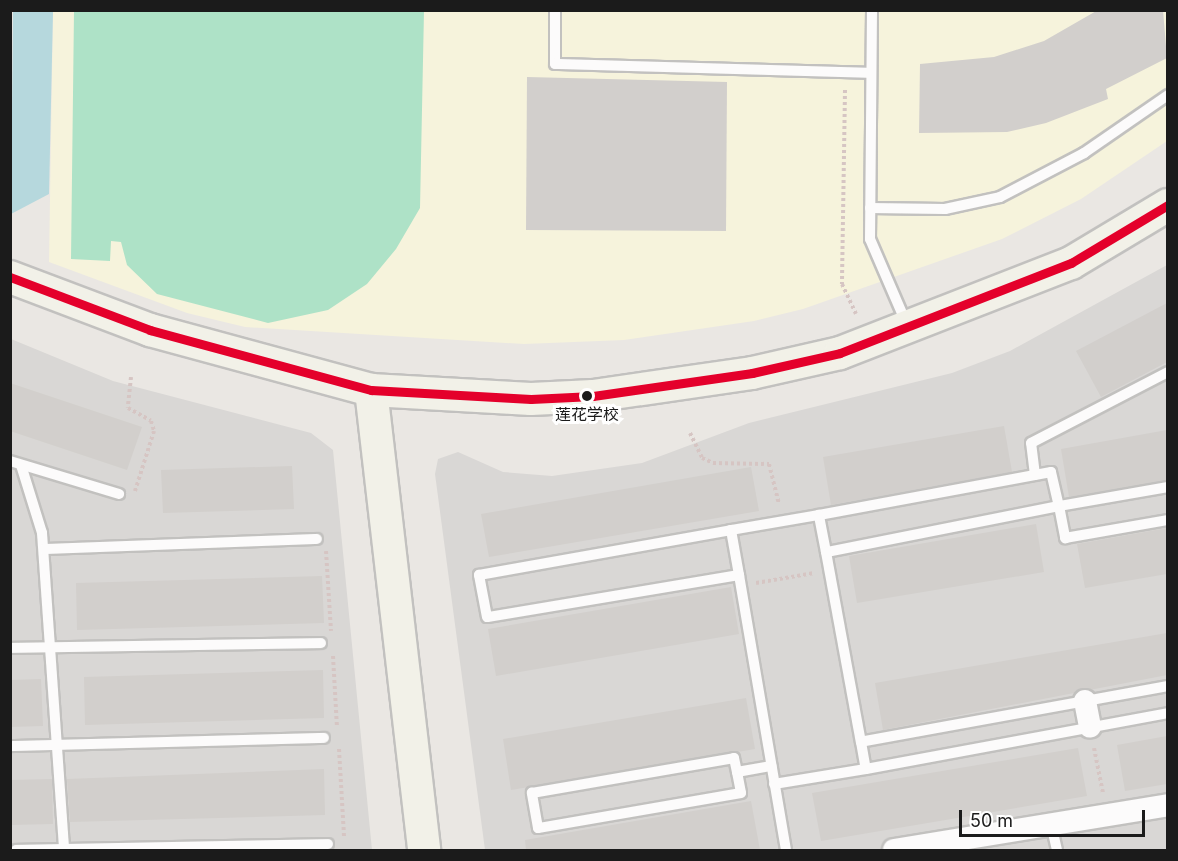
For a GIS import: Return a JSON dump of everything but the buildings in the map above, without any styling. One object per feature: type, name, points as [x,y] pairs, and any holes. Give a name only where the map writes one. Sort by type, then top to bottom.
[{"type":"main road","points":[[10,277],[150,330],[371,390],[531,399],[658,389],[840,353],[1071,263],[1167,205]]},
{"type":"main road","points":[[371,390],[424,850]]},
{"type":"street","points":[[1085,701],[1090,728]]},
{"type":"street","points":[[894,850],[1167,805]]},
{"type":"lane","points":[[555,10],[555,64],[871,73]]},
{"type":"lane","points":[[872,10],[870,239],[909,328]]},
{"type":"lane","points":[[870,208],[945,209],[1000,197],[1084,153],[1167,95]]},
{"type":"lane","points":[[1035,475],[1030,443],[1167,372]]},
{"type":"lane","points":[[16,463],[119,494]]},
{"type":"lane","points":[[16,463],[44,549],[59,745],[64,850]]},
{"type":"lane","points":[[740,580],[487,617],[479,574],[1051,472],[1065,538],[1167,520]]},
{"type":"lane","points":[[826,552],[1167,487]]},
{"type":"lane","points":[[819,515],[866,769]]},
{"type":"lane","points":[[730,530],[786,850]]},
{"type":"lane","points":[[44,549],[317,539]]},
{"type":"lane","points":[[10,648],[321,643]]},
{"type":"lane","points":[[861,742],[1167,686]]},
{"type":"lane","points":[[774,784],[1167,714]]},
{"type":"lane","points":[[10,746],[324,738]]},
{"type":"lane","points":[[734,758],[737,772],[741,793],[538,828],[532,793],[734,758]]},
{"type":"lane","points":[[737,772],[771,766]]},
{"type":"lane","points":[[1051,824],[1057,850]]},
{"type":"lane","points":[[16,850],[328,844]]},
{"type":"path","points":[[845,72],[842,284],[856,314]]},
{"type":"path","points":[[119,494],[133,495],[154,431],[151,421],[128,408],[131,377]]},
{"type":"path","points":[[690,433],[702,458],[713,463],[769,464],[783,521]]},
{"type":"path","points":[[317,539],[325,538],[345,843]]},
{"type":"path","points":[[740,580],[829,570]]},
{"type":"path","points":[[1090,728],[1107,815]]},
{"type":"shaded area","points":[[53,11],[1167,11],[1167,141],[1081,199],[1002,239],[803,309],[754,321],[624,340],[524,344],[245,327],[187,313],[49,262]]},
{"type":"shaded area","points":[[1167,265],[1167,850],[485,850],[435,474],[438,459],[458,452],[503,472],[552,476],[642,463],[749,423],[952,373],[1010,351]]},
{"type":"shaded area","points":[[11,339],[113,381],[311,433],[333,450],[372,850],[11,850]]},
{"type":"green space","points":[[74,11],[424,11],[420,208],[396,249],[367,284],[328,310],[268,323],[157,294],[127,265],[121,242],[111,241],[110,261],[71,259]]},
{"type":"water","points":[[13,11],[53,11],[49,194],[11,214]]},
{"type":"transit line","points":[[10,277],[150,330],[371,390],[531,399],[593,396],[752,373],[840,353],[1071,263],[1168,205]]},
{"type":"place","name":"莲花学校","points":[[587,396]]}]
